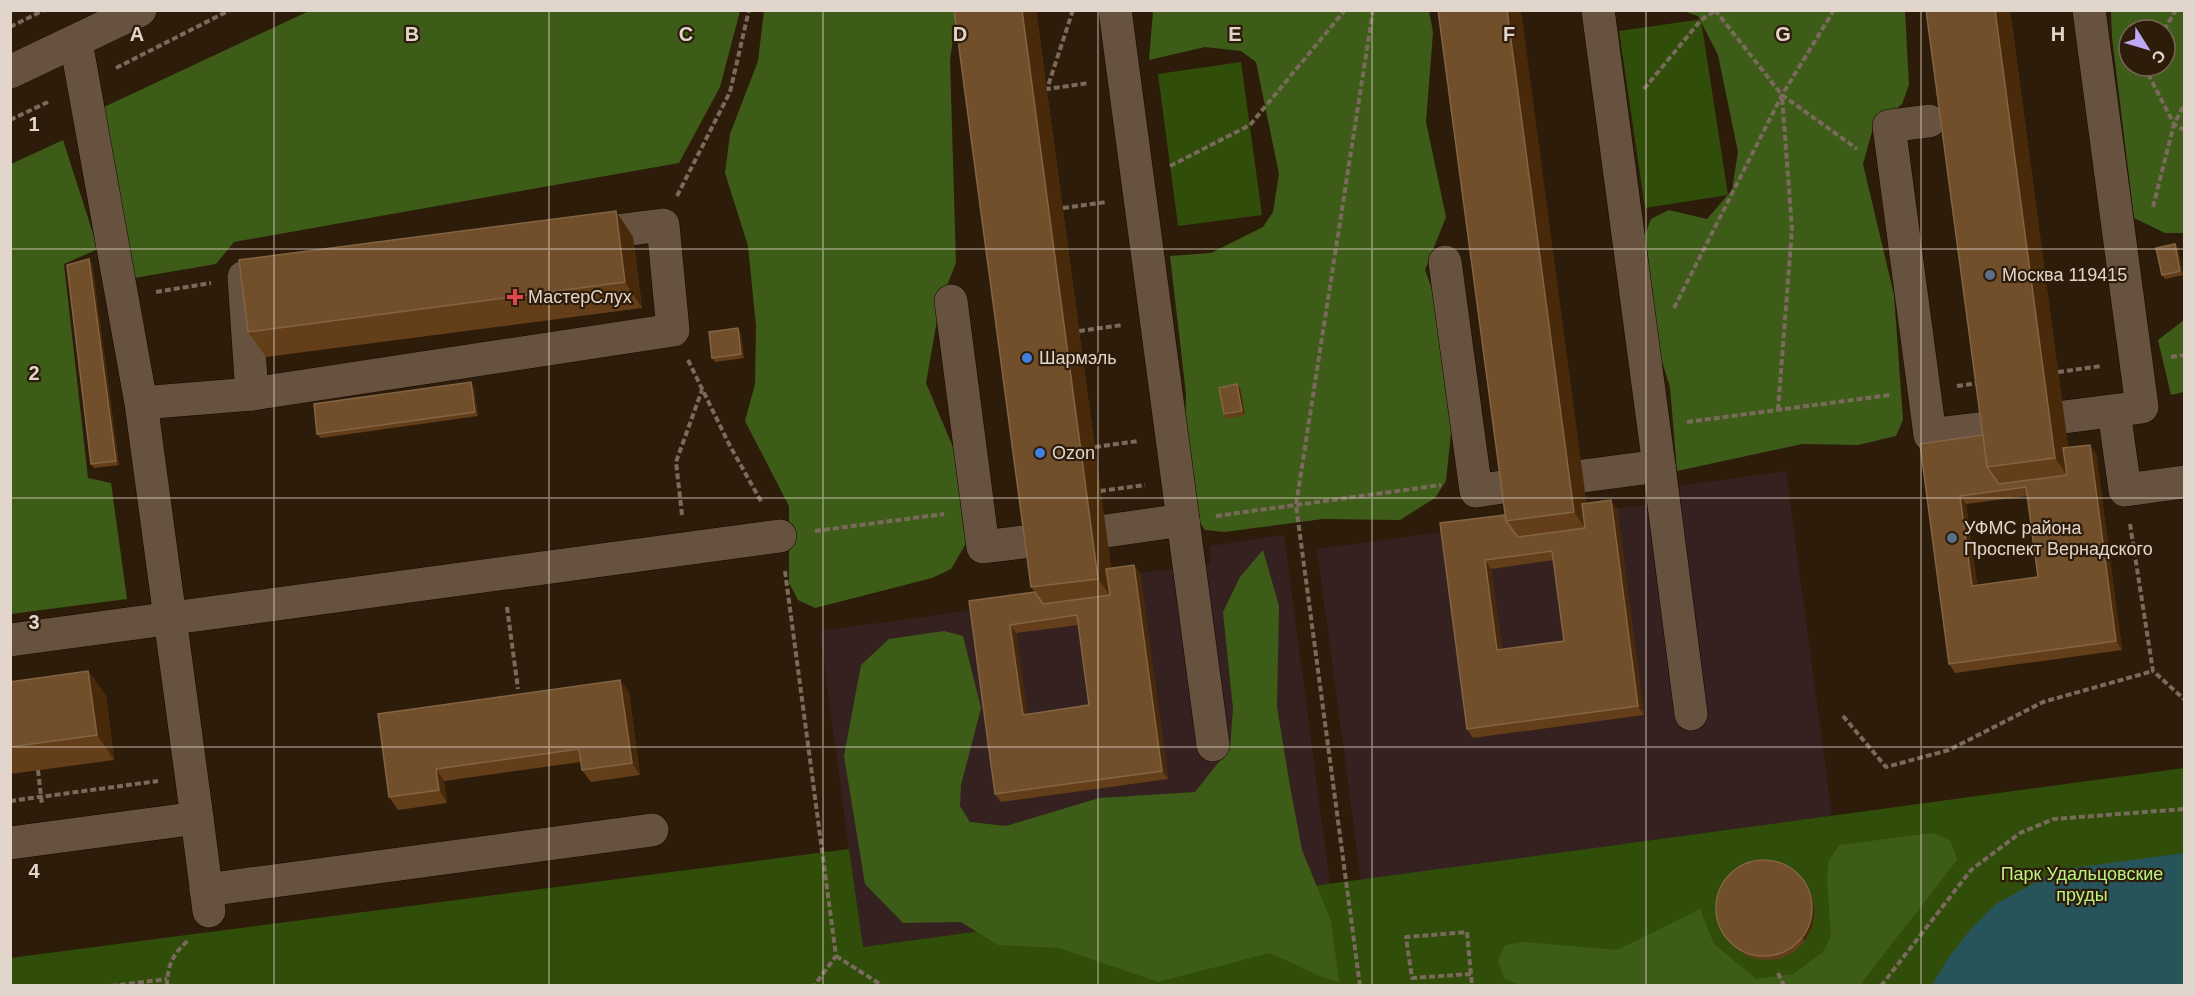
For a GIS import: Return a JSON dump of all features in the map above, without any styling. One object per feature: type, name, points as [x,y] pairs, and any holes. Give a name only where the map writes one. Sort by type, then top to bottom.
[{"type":"street","points":[[10,72],[140,10]]},
{"type":"street","points":[[1115,10],[1213,745]]},
{"type":"street","points":[[1598,10],[1691,714]]},
{"type":"street","points":[[2064,417],[2142,407],[2089,10]]},
{"type":"street","points":[[76,42],[141,403],[208,901],[652,830]]},
{"type":"street","points":[[1929,121],[1889,126],[1930,435],[1996,426]]},
{"type":"street","points":[[141,403],[252,394],[674,330],[663,225],[558,238]]},
{"type":"street","points":[[1445,262],[1476,490],[1516,485]]},
{"type":"street","points":[[252,394],[244,277],[279,273]]},
{"type":"street","points":[[951,301],[983,547],[1039,540]]},
{"type":"street","points":[[2114,411],[2125,490],[2184,482]]},
{"type":"street","points":[[1583,476],[1659,466]]},
{"type":"street","points":[[1106,531],[1183,520]]},
{"type":"street","points":[[10,640],[780,536]]},
{"type":"street","points":[[10,843],[197,818]]},
{"type":"path","points":[[10,27],[44,10]]},
{"type":"path","points":[[10,120],[230,10]]},
{"type":"path","points":[[663,225],[730,92],[749,10]]},
{"type":"path","points":[[1073,10],[1047,89],[1082,84]]},
{"type":"path","points":[[1063,208],[1138,183],[1250,124],[1344,10]]},
{"type":"path","points":[[1360,986],[1296,505],[1374,10]]},
{"type":"path","points":[[1671,314],[1782,95],[1834,10]]},
{"type":"path","points":[[1611,108],[1630,106],[1701,20],[1715,11],[1782,95],[1861,152]]},
{"type":"path","points":[[2150,78],[2174,124],[2184,130]]},
{"type":"path","points":[[1778,410],[1792,229],[1782,95]]},
{"type":"path","points":[[2151,214],[2174,124],[2184,105]]},
{"type":"path","points":[[122,298],[244,277]]},
{"type":"path","points":[[1079,331],[1156,321]]},
{"type":"path","points":[[1653,427],[1990,381]]},
{"type":"path","points":[[686,548],[676,462],[703,389],[730,446],[780,536],[836,956],[814,986]]},
{"type":"path","points":[[1095,447],[1172,437]]},
{"type":"path","points":[[1183,520],[1474,480]]},
{"type":"path","points":[[1100,491],[1178,481]]},
{"type":"path","points":[[2125,490],[2152,671],[2184,699]]},
{"type":"path","points":[[780,536],[978,509]]},
{"type":"path","points":[[503,573],[518,689]]},
{"type":"path","points":[[1843,716],[1886,767],[1949,750],[2043,702],[2152,671]]},
{"type":"path","points":[[10,801],[191,777]]},
{"type":"path","points":[[1881,986],[1971,870],[2020,833],[2054,819],[2184,809]]},
{"type":"path","points":[[167,986],[175,952],[201,930],[208,901]]},
{"type":"path","points":[[1471,974],[1412,978],[1406,937],[1467,932],[1471,974],[1472,986]]},
{"type":"path","points":[[836,956],[884,986]]},
{"type":"path","points":[[1778,973],[1784,986]]},
{"type":"path","points":[[111,986],[167,979]]},
{"type":"shaded area","points":[[1786,471],[1832,816],[1361,880],[1317,549],[1681,500],[1679,486]]},
{"type":"shaded area","points":[[1284,535],[1330,884],[862,947],[820,631],[1047,600],[1140,573],[1211,564],[1210,546]]},
{"type":"green space","points":[[309,11],[740,11],[720,87],[679,163],[234,242],[216,264],[134,278],[102,108]]},
{"type":"green space","points":[[764,11],[957,11],[950,60],[956,263],[940,303],[926,383],[963,471],[974,530],[951,569],[932,578],[815,608],[798,600],[789,583],[789,506],[745,421],[755,384],[756,326],[748,246],[725,173],[730,134],[758,61]]},
{"type":"green space","points":[[1153,11],[1429,11],[1433,32],[1426,122],[1446,217],[1425,270],[1445,324],[1452,423],[1446,481],[1435,498],[1400,520],[1323,519],[1224,532],[1205,530],[1193,514],[1184,475],[1186,394],[1170,256],[1211,253],[1263,227],[1273,212],[1279,174],[1256,62],[1241,51],[1205,47],[1149,60]]},
{"type":"green space","points":[[1683,11],[1905,11],[1909,85],[1902,104],[1873,128],[1863,164],[1894,295],[1903,420],[1896,436],[1858,445],[1802,444],[1677,471],[1670,387],[1640,292],[1645,235],[1651,219],[1669,210],[1707,219],[1732,190],[1738,152],[1718,55],[1698,16]]},
{"type":"green space","points":[[2111,11],[2184,11],[2184,233],[2165,233],[2134,218],[2112,37]]},
{"type":"green space","points":[[1703,19],[1701,20],[1728,195],[1645,208],[1619,31]]},
{"type":"green space","points":[[1241,62],[1262,215],[1178,226],[1158,74]]},
{"type":"green space","points":[[63,140],[98,249],[64,264],[88,478],[111,483],[127,599],[11,614],[11,164]]},
{"type":"green space","points":[[2184,320],[2184,392],[2171,395],[2158,340]]},
{"type":"green space","points":[[1263,550],[1279,606],[1277,707],[1290,786],[1302,850],[1331,921],[1339,982],[1324,978],[1270,953],[1158,982],[1059,948],[998,945],[961,922],[903,923],[865,884],[844,756],[861,665],[889,639],[944,631],[963,636],[981,708],[961,785],[960,806],[970,822],[1006,826],[1099,798],[1195,792],[1230,748],[1233,709],[1223,612],[1240,577]]},
{"type":"green space","name":"Парк Удальцовские пруды","points":[[2184,768],[2184,985],[11,986],[10,958],[849,849],[863,947]]},
{"type":"green space","points":[[1933,833],[1951,841],[1957,860],[1860,985],[1520,985],[1504,978],[1498,961],[1505,945],[1524,942],[1617,950],[1700,909],[1714,944],[1756,979],[1793,974],[1823,952],[1831,936],[1828,862],[1839,845]]},
{"type":"water","points":[[2184,853],[2184,985],[1932,985],[1950,956],[1971,929],[1996,904],[2058,870]]},
{"type":"building","points":[[954,10],[1022,10],[1098,579],[1031,587]]},
{"type":"building","points":[[1438,10],[1507,10],[1574,512],[1506,521]]},
{"type":"building","points":[[1926,10],[1995,10],[2055,458],[1987,467]]},
{"type":"building","points":[[616,211],[625,282],[248,332],[239,260]]},
{"type":"building","points":[[2175,244],[2180,271],[2162,275],[2156,248]]},
{"type":"building","points":[[89,259],[116,461],[91,464],[67,265]]},
{"type":"building","points":[[738,328],[741,354],[712,358],[709,332]]},
{"type":"building","points":[[471,382],[475,412],[317,434],[314,404]]},
{"type":"building","points":[[1237,384],[1242,411],[1224,414],[1219,388]]},
{"type":"building","points":[[1983,435],[1987,467],[1999,484],[2067,475],[2063,448],[2090,445],[2116,641],[1949,664],[1920,444]],"holes":[[[2026,487],[2038,577],[1972,586],[1960,496]]]},
{"type":"building","points":[[1611,500],[1638,706],[1467,729],[1440,523],[1505,515],[1506,521],[1518,537],[1585,528],[1582,504]],"holes":[[[1552,551],[1564,641],[1497,650],[1485,560]]]},
{"type":"building","points":[[1134,565],[1162,771],[995,794],[969,601],[1035,592],[1043,604],[1110,595],[1106,569]],"holes":[[[1077,615],[1089,705],[1023,715],[1010,625]]]},
{"type":"building","points":[[88,671],[97,735],[10,747],[10,682]]},
{"type":"building","points":[[620,680],[632,763],[582,770],[579,749],[436,769],[439,790],[389,797],[378,714]]},
{"type":"building","points":[[1764,860],[1782,864],[1798,874],[1808,890],[1812,908],[1808,926],[1798,942],[1782,952],[1764,956],[1746,952],[1730,942],[1720,926],[1716,908],[1720,890],[1730,874],[1746,864]]},
{"type":"place","name":"Москва 119415","points":[[1990,275]]},
{"type":"place","name":"МастерСлух","points":[[515,297]]},
{"type":"place","name":"Шармэль","points":[[1027,358]]},
{"type":"place","name":"Ozon","points":[[1040,453]]},
{"type":"place","name":"УФМС района Проспект Вернадского","points":[[1952,538]]}]
